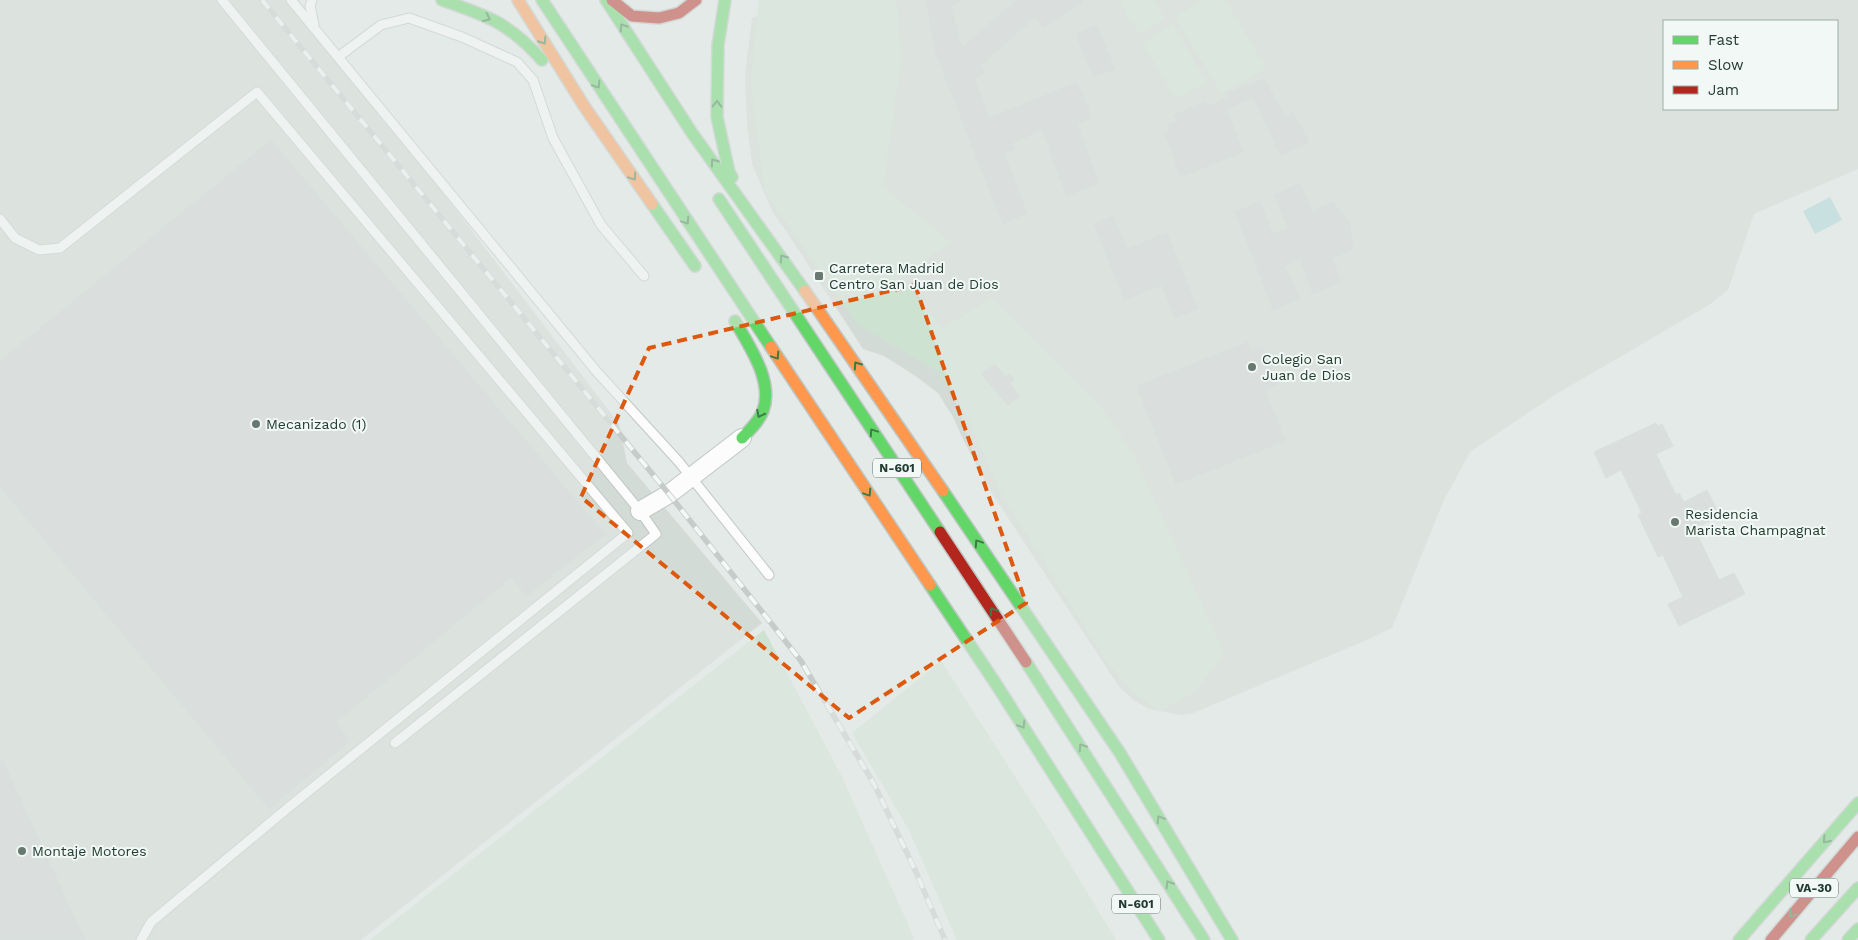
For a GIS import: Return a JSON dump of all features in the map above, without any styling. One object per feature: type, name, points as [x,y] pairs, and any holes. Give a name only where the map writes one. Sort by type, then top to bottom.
[{"type":"highway","points":[[442,0],[509,28],[526,42],[584,106]]},
{"type":"highway","points":[[518,0],[584,106],[666,227],[701,274]]},
{"type":"highway","name":"N-601","points":[[542,0],[811,409],[996,684],[1159,940]]},
{"type":"highway","points":[[606,0],[692,133],[763,230],[921,458],[1120,753],[1232,940]]},
{"type":"highway","points":[[612,0],[632,16],[659,18],[679,14],[696,0]]},
{"type":"highway","points":[[725,0],[718,45],[717,117],[729,172],[763,230]]},
{"type":"highway","name":"N-601","points":[[710,186],[1034,674],[1204,940]]},
{"type":"highway","points":[[742,438],[754,425],[764,409],[766,396],[764,382],[757,364],[733,317],[780,377],[811,409]]},
{"type":"highway","points":[[1063,671],[1133,798]]},
{"type":"highway","points":[[1739,940],[1858,803]]},
{"type":"highway","name":"VA-30","points":[[1771,940],[1858,837]]},
{"type":"highway","points":[[1112,868],[1131,918]]},
{"type":"highway","points":[[1175,873],[1210,940]]},
{"type":"highway","name":"VA-30","points":[[1811,940],[1858,888]]},
{"type":"highway","points":[[1727,938],[1768,905]]},
{"type":"highway","points":[[1212,906],[1236,940]]},
{"type":"highway","points":[[1848,940],[1858,929]]},
{"type":"street","points":[[640,511],[668,494],[742,438]]},
{"type":"lane","points":[[222,0],[640,511],[656,534],[395,743]]},
{"type":"lane","points":[[290,0],[597,372],[690,476],[769,575]]},
{"type":"lane","points":[[312,0],[310,6],[316,30]]},
{"type":"lane","points":[[338,56],[381,25],[409,18],[462,37],[517,62],[533,80],[553,138],[601,225],[644,276]]},
{"type":"lane","points":[[0,219],[15,238],[39,250],[60,248],[257,92],[628,533],[288,807],[152,922],[141,940]]},
{"type":"highlighted area","points":[[915,285],[1026,603],[849,718],[581,497],[649,348]]},
{"type":"shaded area","points":[[0,0],[299,0],[619,424],[627,463],[762,623],[361,940],[0,940]]},
{"type":"shaded area","name":"Colegio San Juan de Dios","points":[[793,0],[1858,0],[1858,169],[1754,214],[1728,290],[1709,305],[1553,396],[1470,452],[1444,500],[1392,628],[1191,714],[1182,715],[1149,709],[1135,701],[1120,688],[991,492],[953,417],[938,393],[884,356],[863,349],[773,213],[752,164],[747,124],[745,74],[752,18]]},
{"type":"green space","points":[[759,0],[896,0],[901,59],[883,187],[950,242],[901,278],[942,329],[992,298],[1103,409],[1135,458],[1224,653],[1196,691],[1160,711],[1136,695],[1107,662],[1002,495],[964,410],[937,371],[858,325],[765,192],[751,83]]},
{"type":"green space","points":[[1119,0],[1153,0],[1165,19],[1139,34]]},
{"type":"green space","points":[[1204,0],[1225,0],[1266,68],[1222,94],[1176,17]]},
{"type":"green space","points":[[1173,25],[1206,82],[1176,99],[1143,43]]},
{"type":"green space","points":[[764,630],[841,775],[914,938],[912,940],[370,940]]},
{"type":"green space","points":[[941,661],[1051,833],[1116,940],[957,940],[909,830],[852,733]]},
{"type":"water","points":[[1830,197],[1842,220],[1815,234],[1803,211]]},
{"type":"building","points":[[926,0],[962,0],[951,5],[962,48],[1016,0],[1082,0],[1083,2],[1043,28],[1036,16],[981,65],[985,73],[974,77],[989,118],[1077,82],[1092,118],[1077,124],[1099,183],[1067,196],[1042,130],[1012,143],[1015,149],[1004,153],[1027,213],[1003,224],[936,54]]},
{"type":"building","points":[[1097,25],[1115,69],[1093,77],[1076,34]]},
{"type":"building","points":[[1264,79],[1285,115],[1293,112],[1309,142],[1281,156],[1253,97],[1226,109],[1243,152],[1181,177],[1165,134],[1170,132],[1167,125],[1177,121],[1174,115],[1206,101],[1208,106],[1228,98],[1227,93]]},
{"type":"building","name":"Mecanizado (1)","points":[[271,140],[605,534],[526,596],[512,577],[336,722],[350,741],[269,809],[0,487],[0,361]]},
{"type":"building","points":[[1300,183],[1312,211],[1333,202],[1350,224],[1353,250],[1332,258],[1341,282],[1313,294],[1300,259],[1285,266],[1300,299],[1273,310],[1235,212],[1260,202],[1273,234],[1288,228],[1274,195]]},
{"type":"building","points":[[1113,216],[1127,249],[1167,233],[1198,309],[1175,318],[1162,285],[1124,300],[1094,224]]},
{"type":"building","points":[[1248,342],[1251,351],[1263,347],[1278,385],[1265,390],[1285,441],[1176,484],[1137,386]]},
{"type":"building","points":[[995,364],[1005,377],[1009,373],[1014,379],[1009,383],[1020,396],[1008,405],[981,374]]},
{"type":"building","name":"Residencia Marista Champagnat","points":[[1656,423],[1658,426],[1662,424],[1673,446],[1656,454],[1676,495],[1679,493],[1684,502],[1707,490],[1720,516],[1697,527],[1700,535],[1698,536],[1719,580],[1734,573],[1745,594],[1679,626],[1668,604],[1683,597],[1663,555],[1658,557],[1638,515],[1642,513],[1621,470],[1606,478],[1594,452]]},
{"type":"building","name":"Montaje Motores","points":[[3,761],[85,940],[0,940],[0,762]]},
{"type":"railway","points":[[262,0],[669,494],[801,661],[874,784],[916,872],[945,940]]},
{"type":"traffic: fast","points":[[442,0],[497,22],[519,37],[542,60]]},
{"type":"traffic: fast","points":[[542,0],[771,347]]},
{"type":"traffic: fast","points":[[606,0],[692,133],[805,291]]},
{"type":"traffic: fast","points":[[725,0],[718,45],[717,117],[729,172],[732,177]]},
{"type":"traffic: fast","points":[[719,199],[940,532]]},
{"type":"traffic: fast","points":[[652,204],[695,266]]},
{"type":"traffic: fast","points":[[735,321],[753,353],[763,376],[766,400],[757,422],[742,438]]},
{"type":"traffic: fast","points":[[943,491],[1120,753],[1232,940]]},
{"type":"traffic: fast","points":[[930,585],[996,684],[1159,940]]},
{"type":"traffic: fast","points":[[1026,662],[1204,940]]},
{"type":"traffic: fast","points":[[1739,940],[1858,803]]},
{"type":"traffic: fast","points":[[1811,940],[1858,888]]},
{"type":"traffic: fast","points":[[1848,940],[1858,929]]},
{"type":"traffic: slow","points":[[518,0],[584,106],[652,204]]},
{"type":"traffic: slow","points":[[805,291],[943,491]]},
{"type":"traffic: slow","points":[[771,347],[930,585]]},
{"type":"traffic: jam","points":[[612,0],[632,16],[659,18],[679,13],[696,0]]},
{"type":"traffic: jam","points":[[940,532],[1026,662]]},
{"type":"traffic: jam","points":[[1771,940],[1858,837]]},
{"type":"place","name":"Carretera Madrid Centro San Juan de Dios","points":[[819,276]]},
{"type":"place","name":"Colegio San Juan de Dios","points":[[1252,367]]},
{"type":"place","name":"Mecanizado (1)","points":[[256,424]]},
{"type":"place","name":"Residencia Marista Champagnat","points":[[1675,522]]},
{"type":"place","name":"Montaje Motores","points":[[22,851]]}]
